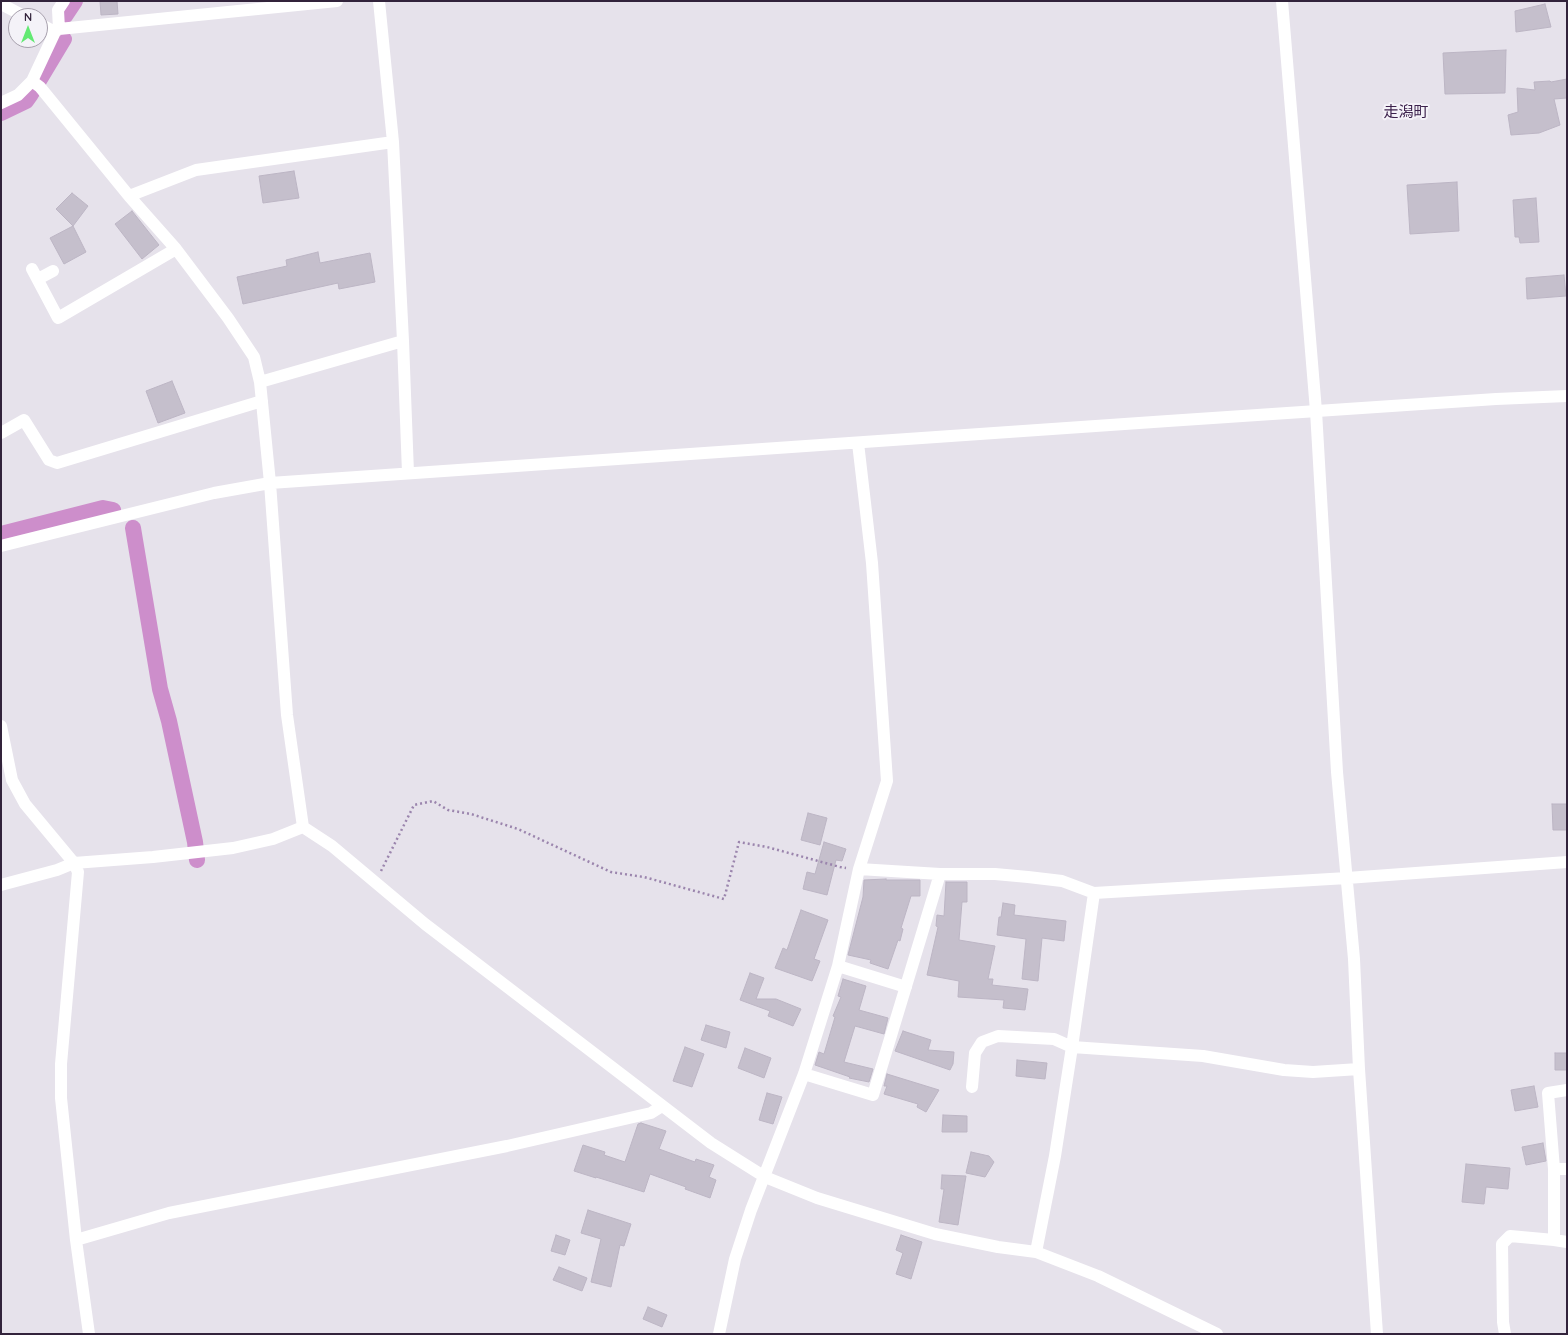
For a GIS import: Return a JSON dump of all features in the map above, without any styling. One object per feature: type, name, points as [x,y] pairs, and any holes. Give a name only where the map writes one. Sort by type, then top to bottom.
[{"type":"street","points":[[1,103],[36,84],[57,31],[58,10],[64,1]]},
{"type":"street","points":[[48,27],[57,31],[337,1]]},
{"type":"street","points":[[378,1],[393,142],[408,473]]},
{"type":"street","points":[[1282,1],[1316,411],[1336,772],[1354,959],[1359,1069],[1377,1334]]},
{"type":"street","points":[[36,84],[129,196],[176,249],[228,318],[254,357],[260,382],[270,483],[287,715],[303,827],[332,846],[425,924],[662,1106],[711,1143],[765,1177],[817,1198],[935,1234],[1036,1252],[1098,1276],[1217,1334]]},
{"type":"street","points":[[129,196],[196,170],[393,142]]},
{"type":"street","points":[[53,271],[35,274],[58,318],[176,249]]},
{"type":"street","points":[[260,382],[403,341]]},
{"type":"street","points":[[1,546],[214,493],[270,483],[1503,398],[1567,396]]},
{"type":"street","points":[[1,433],[24,420],[49,460],[57,463],[262,401]]},
{"type":"street","points":[[719,1334],[735,1259],[751,1210],[804,1074],[838,966],[859,869],[887,781],[872,563],[858,443]]},
{"type":"street","points":[[1,726],[12,780],[25,804],[74,863],[78,872],[61,1064],[61,1098],[76,1240],[89,1334]]},
{"type":"street","points":[[1,884],[57,870],[74,863],[153,857],[232,848],[273,839],[303,827]]},
{"type":"street","points":[[859,869],[940,874],[995,874],[1028,877],[1062,881],[1094,893],[1347,878],[1567,862]]},
{"type":"street","points":[[804,1074],[873,1095],[940,874]]},
{"type":"street","points":[[1036,1252],[1055,1156],[1094,893]]},
{"type":"street","points":[[838,966],[906,987]]},
{"type":"street","points":[[972,1087],[975,1053],[982,1042],[998,1036],[1054,1040],[1072,1047],[1203,1056],[1284,1070],[1313,1072],[1359,1069]]},
{"type":"street","points":[[1554,1240],[1554,1169],[1548,1093],[1567,1090]]},
{"type":"street","points":[[76,1240],[169,1213],[537,1139],[651,1113],[662,1106]]},
{"type":"street","points":[[1554,1169],[1567,1169]]},
{"type":"street","points":[[1505,1334],[1503,1322],[1502,1244],[1510,1236],[1567,1242]]},
{"type":"path","points":[[375,881],[414,805],[433,801],[448,810],[470,814],[518,829],[611,872],[644,877],[724,900],[739,842],[767,847],[840,867],[859,869]]},
{"type":"building","points":[[100,1],[117,1],[118,14],[101,15]]},
{"type":"building","points":[[1545,4],[1551,27],[1516,32],[1515,11]]},
{"type":"building","points":[[1506,50],[1505,93],[1445,94],[1443,53]]},
{"type":"building","points":[[1567,79],[1567,98],[1554,99],[1560,125],[1539,133],[1511,135],[1508,115],[1518,112],[1517,88],[1535,90],[1534,82],[1551,82]]},
{"type":"building","points":[[294,171],[299,198],[263,203],[259,176]]},
{"type":"building","points":[[1457,182],[1459,231],[1410,234],[1407,185]]},
{"type":"building","points":[[72,193],[88,206],[73,226],[56,209]]},
{"type":"building","points":[[1536,198],[1539,242],[1520,243],[1519,237],[1515,237],[1513,200]]},
{"type":"building","points":[[132,211],[159,245],[142,259],[115,224]]},
{"type":"building","points":[[73,226],[86,252],[64,264],[50,238]]},
{"type":"building","points":[[318,252],[320,263],[370,253],[375,282],[339,289],[338,283],[243,304],[237,277],[287,266],[286,260]]},
{"type":"building","points":[[1564,275],[1566,296],[1527,299],[1526,278]]},
{"type":"building","points":[[172,381],[185,413],[158,423],[146,391]]},
{"type":"building","points":[[1552,804],[1567,804],[1567,830],[1553,830]]},
{"type":"building","points":[[808,813],[827,818],[820,845],[801,840]]},
{"type":"building","points":[[824,842],[846,849],[842,861],[836,860],[827,895],[803,889],[807,872],[815,874]]},
{"type":"building","points":[[864,880],[920,880],[920,896],[911,896],[901,928],[903,929],[900,941],[898,940],[888,969],[870,963],[871,960],[848,955],[863,897]]},
{"type":"building","points":[[946,882],[967,882],[967,902],[962,902],[959,940],[995,946],[988,979],[993,979],[992,985],[1028,989],[1025,1010],[1003,1008],[1004,1000],[958,997],[959,981],[927,975],[938,927],[936,926],[937,915],[944,916]]},
{"type":"building","points":[[1003,903],[1015,905],[1014,915],[1066,921],[1064,941],[1042,938],[1038,981],[1022,979],[1026,939],[997,935],[999,917],[1001,917]]},
{"type":"building","points":[[801,910],[828,920],[814,959],[820,961],[812,981],[775,968],[783,948],[787,950]]},
{"type":"building","points":[[750,973],[764,978],[756,999],[776,999],[801,1009],[793,1026],[768,1016],[770,1011],[740,1000]]},
{"type":"building","points":[[843,979],[866,986],[859,1010],[888,1018],[884,1034],[855,1026],[844,1062],[873,1069],[869,1082],[849,1078],[850,1077],[815,1065],[819,1052],[824,1054],[835,1017],[833,1016],[841,997],[838,996]]},
{"type":"building","points":[[706,1025],[730,1032],[726,1048],[701,1040]]},
{"type":"building","points":[[903,1031],[931,1040],[928,1050],[954,1052],[953,1064],[950,1070],[895,1051]]},
{"type":"building","points":[[685,1047],[704,1054],[692,1087],[673,1081]]},
{"type":"building","points":[[745,1048],[771,1058],[764,1078],[738,1068]]},
{"type":"building","points":[[1555,1053],[1567,1053],[1567,1070],[1555,1070]]},
{"type":"building","points":[[1017,1060],[1047,1063],[1045,1079],[1016,1076]]},
{"type":"building","points":[[887,1074],[939,1090],[926,1112],[917,1107],[918,1104],[884,1094],[887,1086],[884,1086]]},
{"type":"building","points":[[1534,1086],[1538,1107],[1515,1111],[1511,1090]]},
{"type":"building","points":[[767,1093],[782,1097],[773,1124],[759,1120]]},
{"type":"building","points":[[943,1115],[967,1116],[967,1132],[942,1132]]},
{"type":"building","points":[[641,1123],[666,1131],[659,1149],[695,1162],[696,1159],[714,1165],[709,1177],[716,1180],[710,1198],[685,1189],[686,1187],[650,1174],[644,1192],[574,1171],[583,1145],[605,1152],[604,1155],[625,1162],[638,1124]]},
{"type":"building","points":[[1543,1143],[1546,1161],[1526,1165],[1522,1147]]},
{"type":"building","points":[[971,1152],[989,1156],[994,1162],[985,1177],[966,1173]]},
{"type":"building","points":[[1466,1164],[1510,1168],[1508,1189],[1486,1187],[1484,1204],[1462,1202]]},
{"type":"building","points":[[942,1175],[966,1176],[958,1225],[939,1222],[944,1189],[941,1189]]},
{"type":"building","points":[[588,1210],[631,1224],[624,1246],[620,1245],[611,1287],[591,1282],[601,1239],[581,1233]]},
{"type":"building","points":[[556,1235],[570,1240],[565,1255],[551,1251]]},
{"type":"building","points":[[901,1235],[922,1242],[911,1279],[896,1274],[903,1253],[896,1250]]},
{"type":"building","points":[[559,1267],[587,1278],[582,1291],[553,1280]]},
{"type":"building","points":[[648,1307],[667,1315],[662,1327],[643,1319]]},
{"type":"waterway","points":[[65,16],[75,1]]},
{"type":"waterway","points":[[1,113],[26,101],[64,39]]},
{"type":"waterway","points":[[1,534],[103,508],[113,510]]},
{"type":"waterway","points":[[133,528],[160,689],[169,721],[195,842],[197,860]]},
{"type":"district","name":"走潟町","points":[[1406,112]]}]
